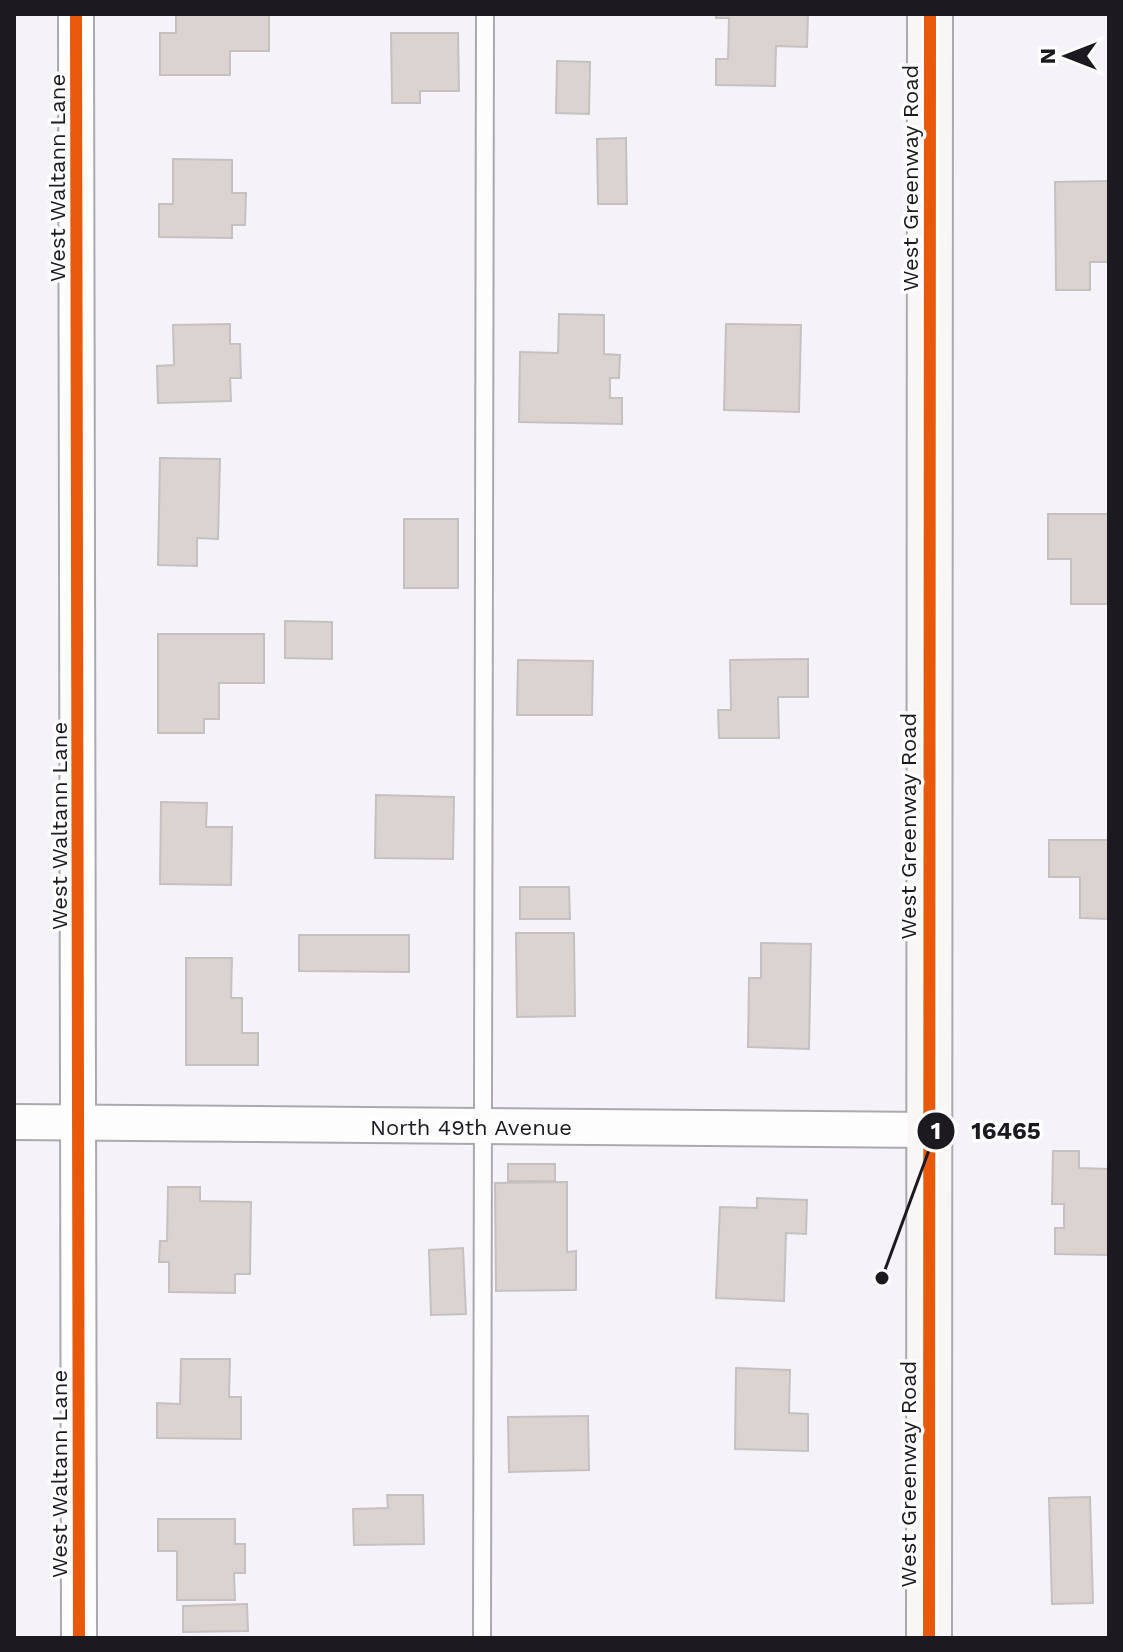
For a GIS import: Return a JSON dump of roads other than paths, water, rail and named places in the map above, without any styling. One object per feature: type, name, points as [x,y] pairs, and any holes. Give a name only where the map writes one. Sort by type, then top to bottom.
[{"type":"main road","name":"West Greenway Road","points":[[929,1638],[930,14]]},
{"type":"street","name":"West Waltann Lane","points":[[76,14],[79,1638]]},
{"type":"street","name":"North 49th Avenue","points":[[14,1122],[928,1130]]},
{"type":"lane","points":[[482,1638],[485,14]]},
{"type":"place","name":"16465","points":[[882,1278]]}]
